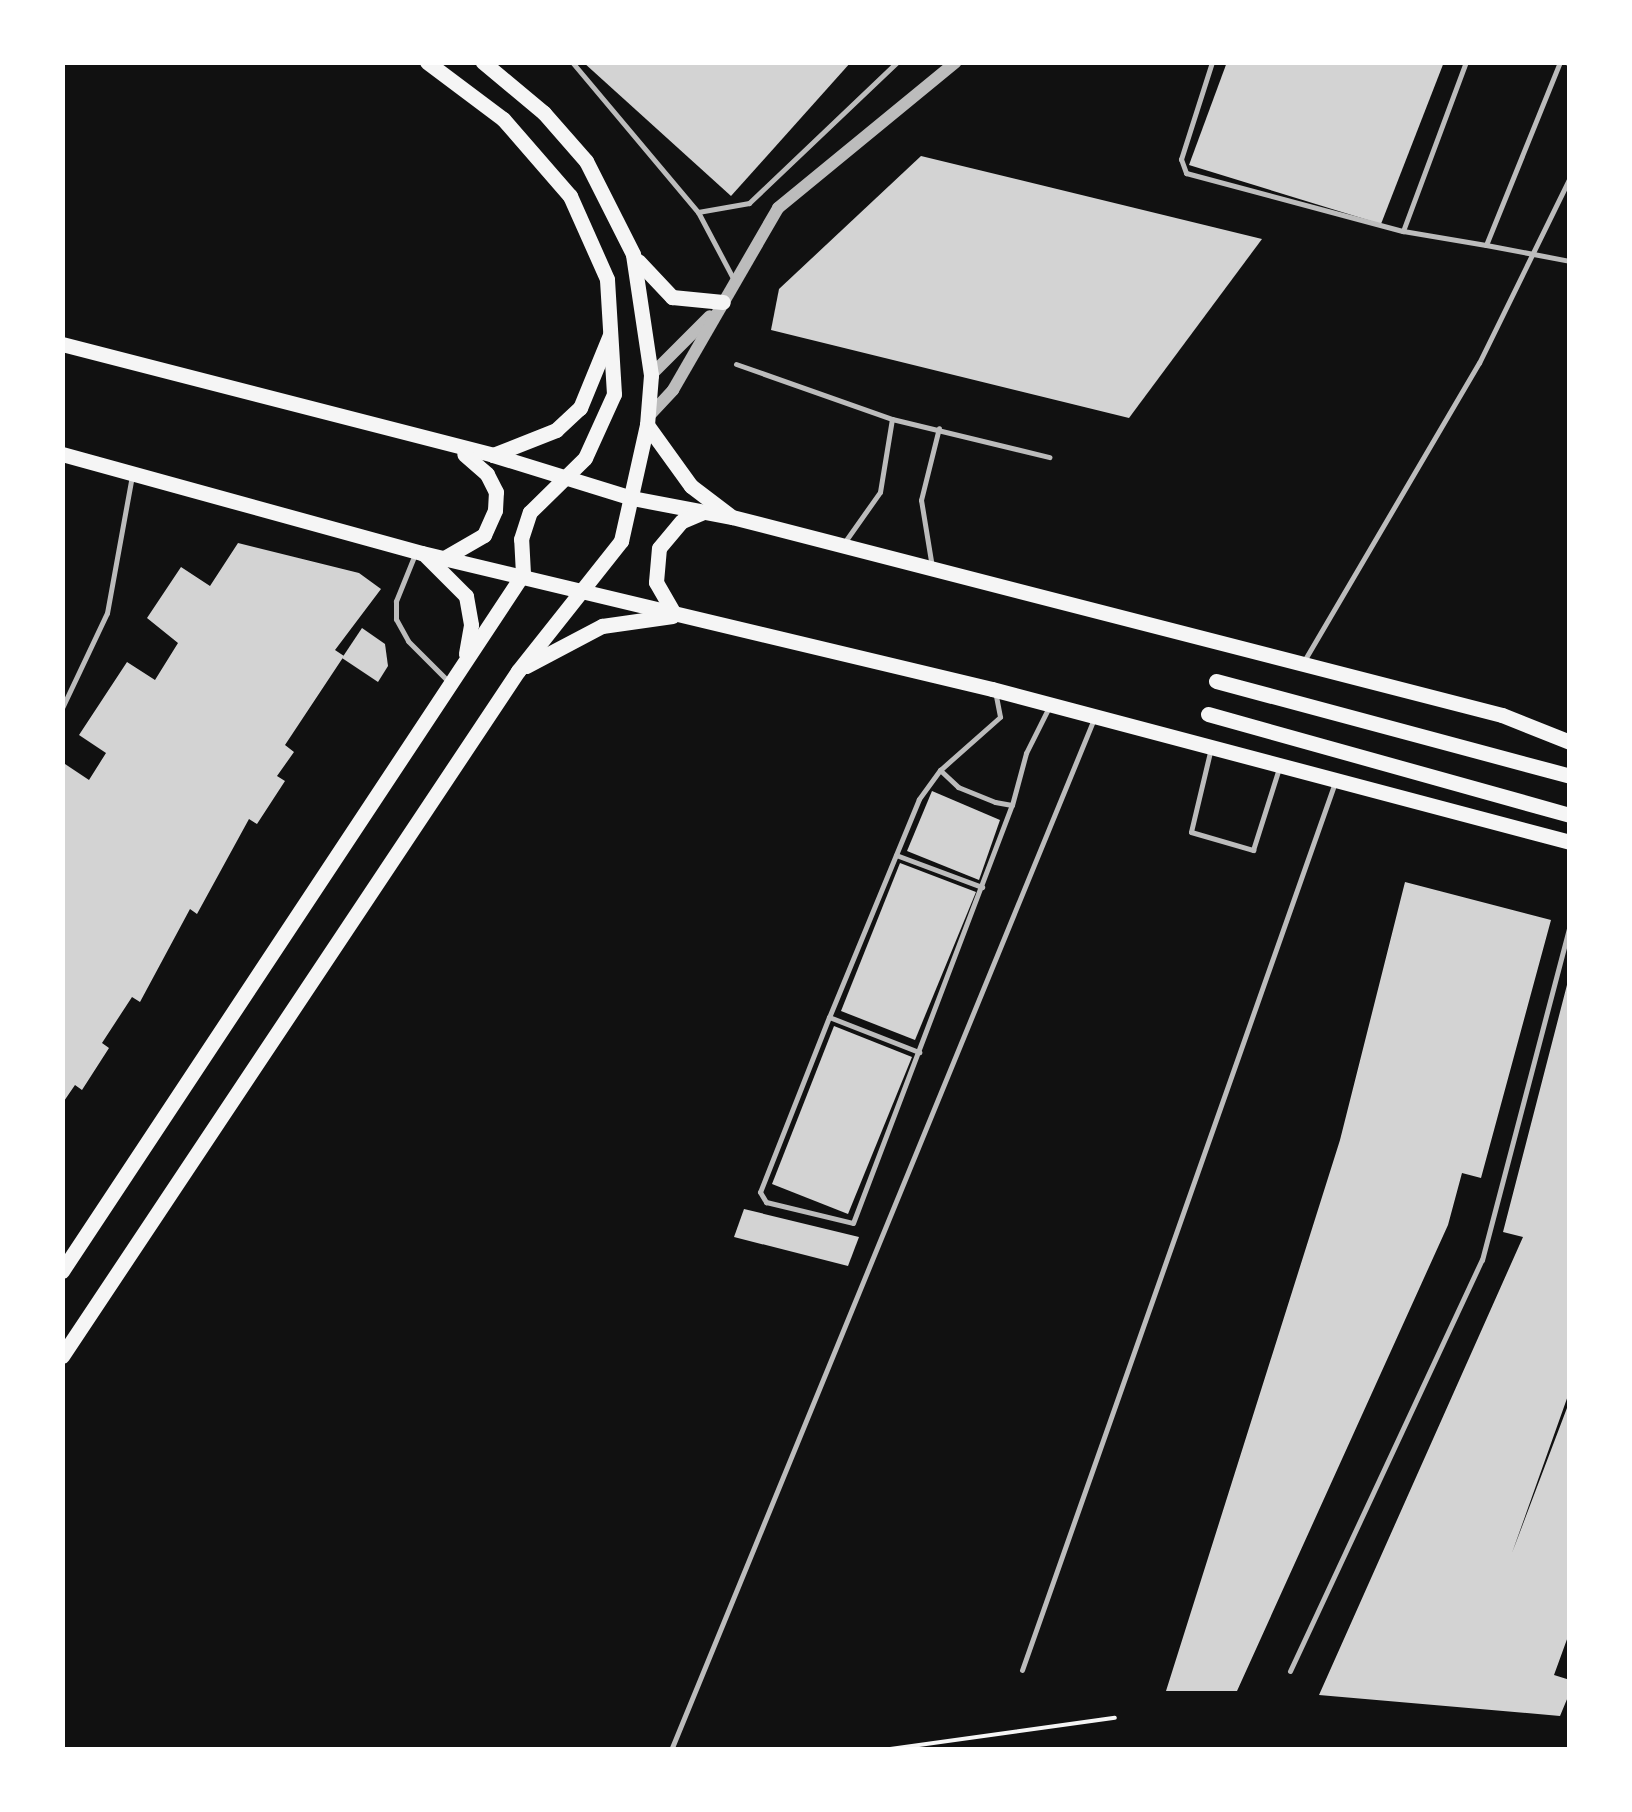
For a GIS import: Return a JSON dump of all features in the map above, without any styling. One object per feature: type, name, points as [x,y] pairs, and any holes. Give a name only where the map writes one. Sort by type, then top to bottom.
[{"type":"main road","points":[[62,1270],[522,574],[524,525],[594,444],[614,394],[614,322],[594,246],[555,176],[503,119],[427,62]]},
{"type":"main road","points":[[483,62],[544,113],[586,161],[633,254],[672,297],[721,305]]},
{"type":"main road","points":[[62,1356],[518,671],[622,541],[648,421],[651,375],[633,254]]},
{"type":"main road","points":[[494,455],[536,441],[580,408],[614,322]]},
{"type":"main road","points":[[62,344],[460,451],[494,455],[632,498],[732,517],[1502,714],[1570,742]]},
{"type":"main road","points":[[648,421],[692,486],[732,517]]},
{"type":"main road","points":[[446,557],[484,535],[495,510],[496,492],[486,474],[460,451]]},
{"type":"main road","points":[[64,458],[419,552],[992,690],[1570,842]]},
{"type":"main road","points":[[681,613],[656,582],[659,548],[682,520],[703,512]]},
{"type":"main road","points":[[419,552],[460,585],[469,608],[469,646],[455,680]]},
{"type":"main road","points":[[518,671],[602,626],[681,613]]},
{"type":"main road","points":[[1216,681],[1570,776]]},
{"type":"main road","points":[[1208,714],[1570,815]]},
{"type":"street","points":[[648,421],[673,390],[734,280],[788,199],[956,62]]},
{"type":"street","points":[[651,375],[721,305]]},
{"type":"lane","points":[[572,62],[698,212],[734,280]]},
{"type":"lane","points":[[698,212],[749,203],[898,62]]},
{"type":"lane","points":[[1212,62],[1181,158],[1186,173],[1403,232],[1570,261]]},
{"type":"lane","points":[[1403,232],[1466,62]]},
{"type":"lane","points":[[1486,245],[1565,63]]},
{"type":"lane","points":[[1302,664],[1535,255],[1570,176]]},
{"type":"lane","points":[[736,364],[892,419],[1050,457]]},
{"type":"lane","points":[[841,546],[880,492],[892,419]]},
{"type":"lane","points":[[932,570],[922,500],[938,428]]},
{"type":"lane","points":[[62,708],[106,613],[132,473]]},
{"type":"lane","points":[[419,552],[396,601],[396,619],[408,641],[455,680]]},
{"type":"lane","points":[[992,690],[1002,714],[940,770],[919,800],[760,1192],[766,1202],[852,1223],[982,887],[1026,753],[1050,706]]},
{"type":"lane","points":[[671,1750],[1094,719]]},
{"type":"lane","points":[[1211,750],[1192,832],[1252,850],[1279,768]]},
{"type":"lane","points":[[940,770],[964,791],[1012,805]]},
{"type":"lane","points":[[1022,1670],[1335,782]]},
{"type":"lane","points":[[896,855],[982,887]]},
{"type":"lane","points":[[1290,1671],[1482,1260],[1570,925]]},
{"type":"lane","points":[[829,1017],[920,1052]]},
{"type":"path","points":[[884,1750],[1115,1718]]},
{"type":"building","points":[[583,62],[851,62],[731,196]]},
{"type":"building","points":[[1227,62],[1444,62],[1381,224],[1189,165]]},
{"type":"building","points":[[921,156],[1262,239],[1129,418],[771,330],[779,289]]},
{"type":"building","points":[[238,543],[359,573],[381,589],[335,650],[344,656],[285,745],[294,752],[277,776],[285,781],[257,824],[249,819],[197,914],[190,909],[140,1002],[132,997],[102,1043],[109,1048],[82,1090],[75,1085],[62,1104],[62,762],[89,780],[106,753],[79,735],[127,662],[155,680],[178,643],[147,618],[181,567],[210,586]]},
{"type":"building","points":[[362,628],[385,644],[388,666],[378,682],[342,658]]},
{"type":"building","points":[[932,791],[1000,820],[979,880],[907,851]]},
{"type":"building","points":[[900,863],[976,892],[915,1040],[841,1011]]},
{"type":"building","points":[[1405,882],[1551,920],[1481,1178],[1462,1173],[1448,1225],[1237,1691],[1166,1691],[1340,1140]]},
{"type":"building","points":[[1568,981],[1570,1390],[1512,1553],[1570,1400],[1570,1631],[1554,1675],[1570,1680],[1570,1692],[1560,1716],[1319,1695],[1523,1237],[1503,1232]]},
{"type":"building","points":[[834,1026],[912,1057],[848,1214],[772,1184]]},
{"type":"building","points":[[744,1209],[859,1237],[848,1266],[734,1237]]}]
